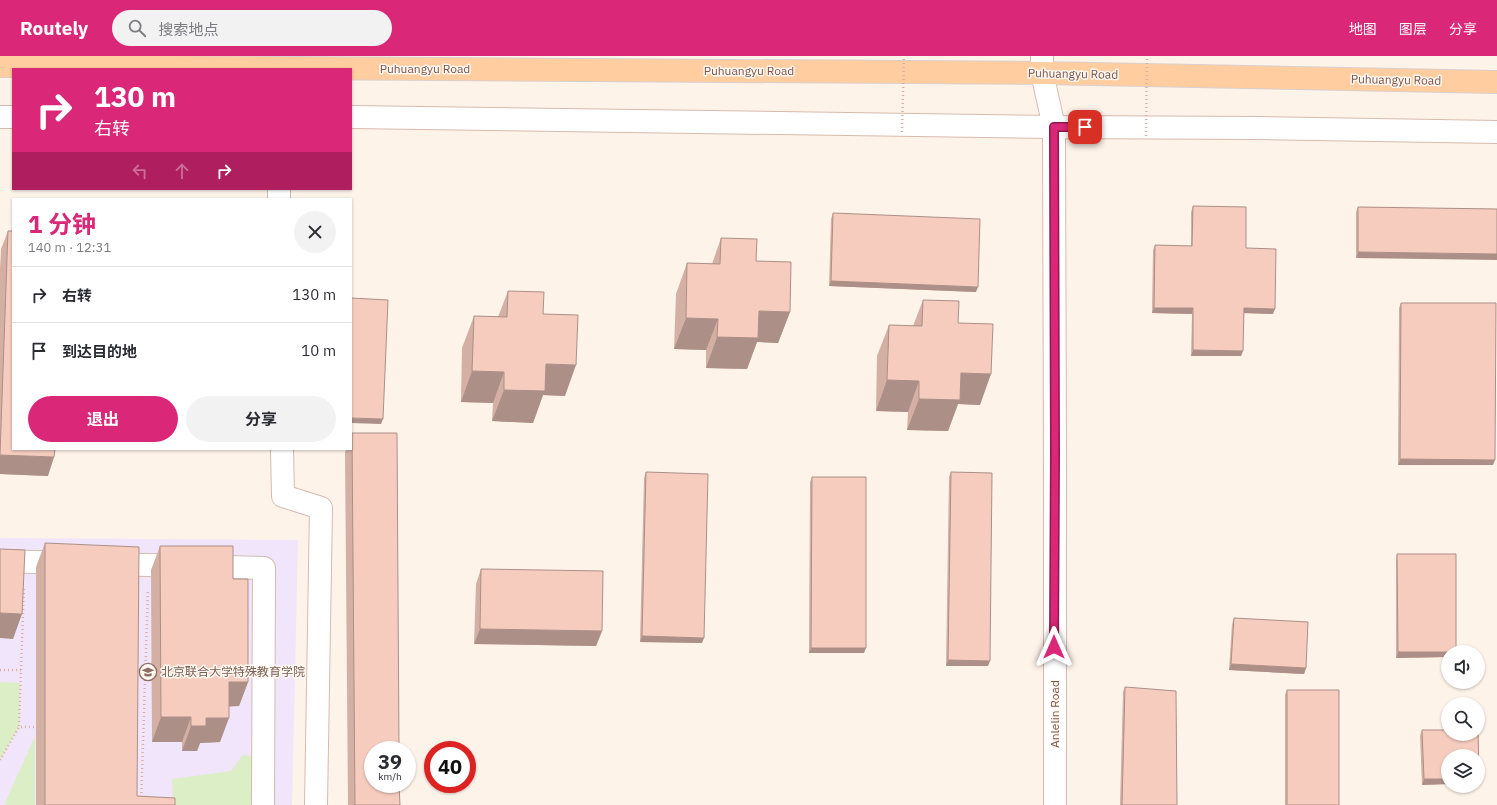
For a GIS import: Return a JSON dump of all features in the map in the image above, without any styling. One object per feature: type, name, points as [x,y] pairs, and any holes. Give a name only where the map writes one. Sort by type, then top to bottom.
[{"type":"main road","name":"Puhuangyu Road","points":[[0,66],[1039,62],[1497,82]]},
{"type":"street","name":"Anlelin Road","points":[[1039,62],[1054,127],[1055,805]]},
{"type":"street","points":[[0,117],[12,117]]},
{"type":"street","points":[[352,117],[1497,132]]},
{"type":"street","points":[[282,450],[283,496],[321,508],[316,805]]},
{"type":"street","points":[[0,561],[264,568],[263,805]]},
{"type":"path","points":[[902,132],[904,56]]},
{"type":"path","points":[[1146,136],[1147,56]]},
{"type":"path","points":[[0,760],[19,727],[25,562]]},
{"type":"path","points":[[141,805],[148,565]]},
{"type":"path","points":[[0,670],[21,670]]},
{"type":"path","points":[[19,727],[35,727]]},
{"type":"path","points":[[136,727],[144,728]]},
{"type":"shaded area","name":"北京联合大学特殊教育学院","points":[[0,538],[298,540],[292,805],[0,805]]},
{"type":"green space","points":[[0,682],[20,683],[19,727],[0,760]]},
{"type":"green space","points":[[35,736],[35,805],[4,805]]},
{"type":"green space","points":[[243,755],[258,757],[254,805],[173,805],[172,779],[231,771]]},
{"type":"building","points":[[1193,206],[1246,207],[1246,248],[1276,249],[1275,309],[1244,308],[1243,351],[1193,350],[1193,308],[1154,308],[1155,245],[1192,246]]},
{"type":"building","points":[[1358,207],[1497,209],[1497,254],[1358,252]]},
{"type":"building","points":[[833,213],[980,219],[978,287],[831,281]]},
{"type":"building","points":[[8,231],[12,231],[12,450],[55,450],[54,457],[0,455]]},
{"type":"building","points":[[721,238],[757,239],[756,261],[791,262],[790,312],[759,311],[758,338],[717,337],[718,319],[686,318],[687,263],[720,264]]},
{"type":"building","points":[[508,291],[544,292],[543,314],[578,315],[576,365],[546,364],[545,391],[504,390],[504,372],[472,371],[474,316],[507,317]]},
{"type":"building","points":[[352,298],[388,300],[383,419],[352,418]]},
{"type":"building","points":[[923,300],[959,301],[958,323],[993,324],[991,374],[961,373],[960,400],[919,399],[919,381],[887,380],[889,325],[922,326]]},
{"type":"building","points":[[1401,303],[1496,303],[1495,460],[1400,459]]},
{"type":"building","points":[[352,433],[397,433],[399,741],[364,741],[364,793],[399,793],[400,805],[355,805]]},
{"type":"building","points":[[646,472],[708,474],[704,638],[642,636]]},
{"type":"building","points":[[951,472],[992,473],[990,661],[948,660]]},
{"type":"building","points":[[812,477],[866,477],[866,648],[811,648]]},
{"type":"building","points":[[45,543],[139,547],[137,796],[175,798],[175,805],[45,805]]},
{"type":"building","points":[[160,546],[233,546],[233,579],[248,579],[248,682],[229,682],[229,718],[206,718],[206,726],[191,726],[191,717],[161,717]]},
{"type":"building","points":[[0,549],[25,550],[22,614],[0,613]]},
{"type":"building","points":[[1397,554],[1456,554],[1456,645],[1441,645],[1441,652],[1398,652]]},
{"type":"building","points":[[481,569],[603,571],[602,631],[480,629]]},
{"type":"building","points":[[1234,618],[1308,622],[1306,668],[1231,664]]},
{"type":"building","points":[[1125,687],[1176,691],[1177,805],[1122,805]]},
{"type":"building","points":[[1287,690],[1339,690],[1339,805],[1287,805]]},
{"type":"building","points":[[1422,730],[1441,730],[1441,741],[1478,741],[1478,749],[1441,749],[1441,779],[1424,779]]},
{"type":"place","name":"北京联合大学特殊教育学院","points":[[148,672]]},
{"type":"route","points":[[1054,647],[1054,127],[1085,127]]}]
